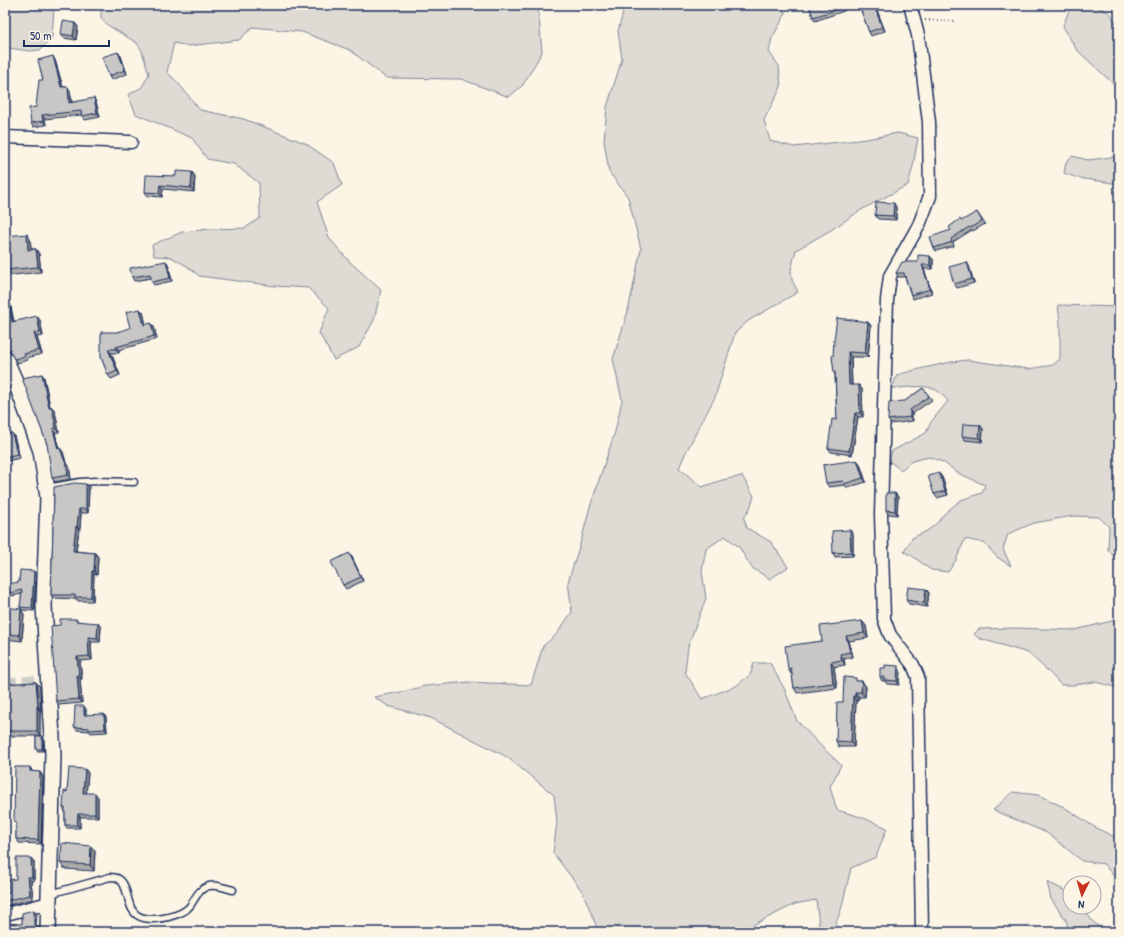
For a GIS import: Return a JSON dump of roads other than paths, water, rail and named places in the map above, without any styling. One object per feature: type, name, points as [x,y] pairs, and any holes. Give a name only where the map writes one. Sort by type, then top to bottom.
[{"type":"street","points":[[910,5],[918,35],[929,122],[930,196],[919,225],[890,276],[887,300],[881,514],[884,619],[890,635],[912,665],[918,677],[922,932]]},
{"type":"street","points":[[5,137],[131,142]]},
{"type":"street","points":[[5,358],[18,388],[41,451],[48,497],[44,606],[44,680],[53,754],[48,932]]},
{"type":"street","points":[[5,913],[10,913],[49,899]]},
{"type":"lane","points":[[47,488],[80,482],[134,482]]},
{"type":"lane","points":[[49,899],[110,877],[117,878],[124,884],[128,900],[134,913],[143,918],[157,918],[177,915],[189,907],[200,890],[206,887],[213,886],[232,890]]},
{"type":"tunnel","points":[[5,684],[40,681]]}]
